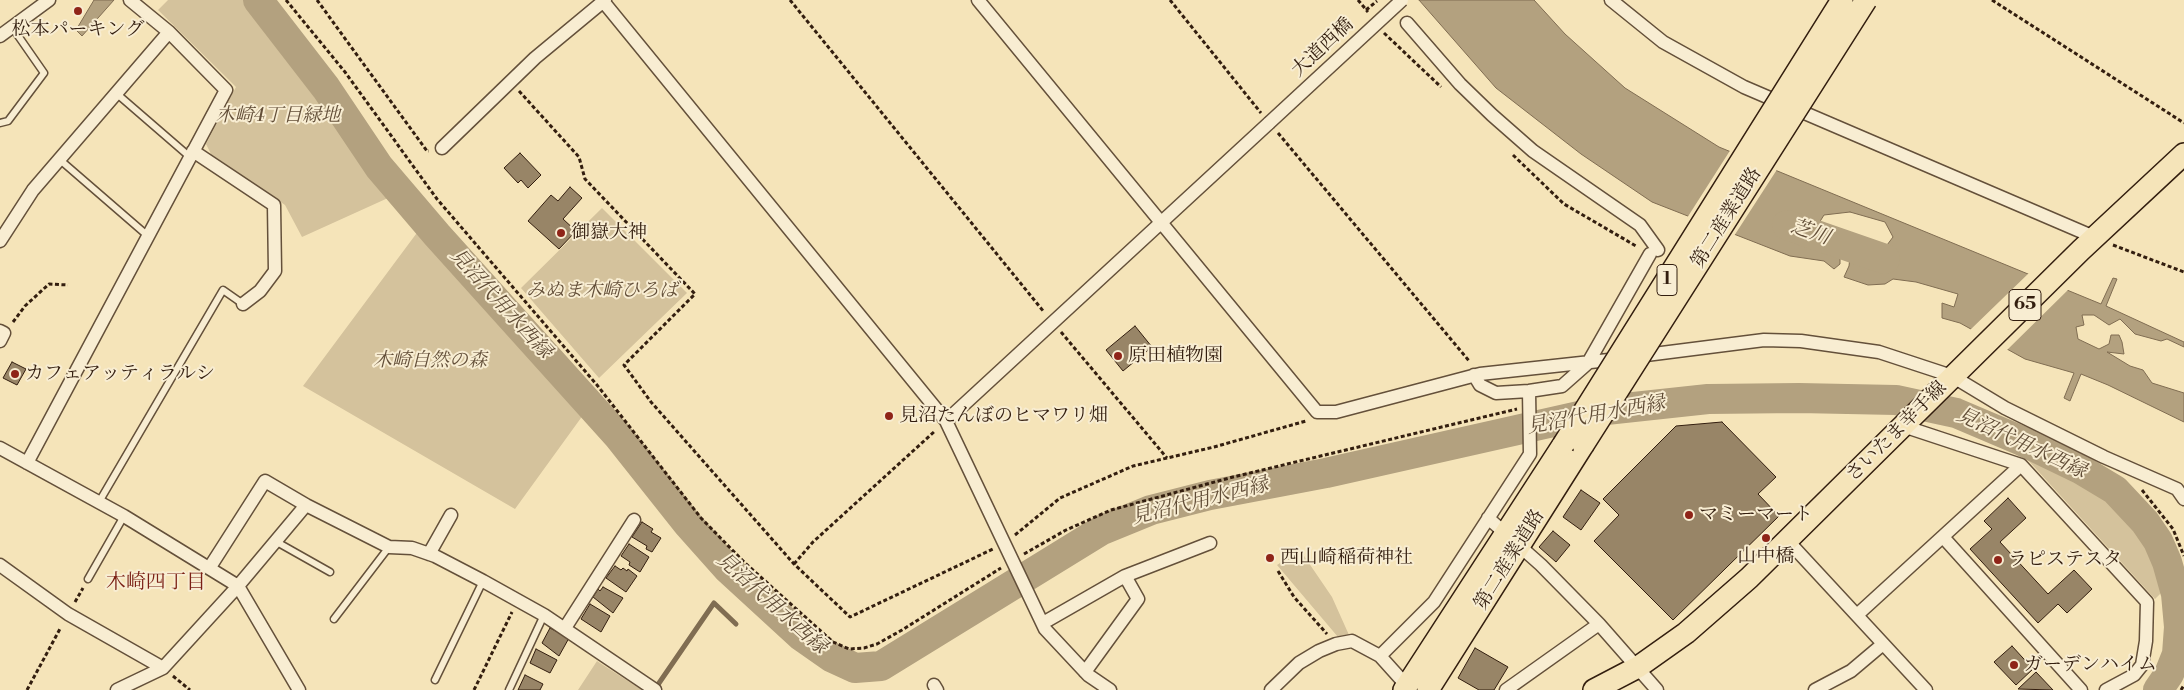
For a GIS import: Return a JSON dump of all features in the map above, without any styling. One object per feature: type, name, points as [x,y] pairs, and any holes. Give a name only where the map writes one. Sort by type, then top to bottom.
[{"type":"main road","name":"第二産業道路","points":[[1573,445],[1842,0]]},
{"type":"main road","name":"第二産業道路","points":[[1405,688],[1512,539],[1866,0]]},
{"type":"main road","name":"さいたま幸手線","points":[[1594,690],[1638,667],[1698,622],[1788,541],[2088,243],[2184,154]]},
{"type":"main road","name":"第二産業道路","points":[[1428,690],[1512,539]]},
{"type":"street","points":[[0,36],[49,0]]},
{"type":"street","points":[[27,463],[226,90],[169,32],[130,0]]},
{"type":"street","points":[[442,148],[535,58],[603,0],[946,421],[1045,629],[1086,672],[1110,690]]},
{"type":"street","points":[[978,0],[1163,222],[1317,412],[1336,412],[1477,375],[1588,363],[1745,342],[1801,341],[1879,352],[1952,376],[2005,408],[2177,489],[2184,499]]},
{"type":"street","name":"大道西橋","points":[[946,421],[1163,222],[1273,128],[1402,0]]},
{"type":"street","points":[[1611,0],[1663,42],[1744,87],[2088,243]]},
{"type":"street","points":[[1407,23],[1460,84],[1533,151],[1640,225],[1654,252],[1588,363],[1562,386],[1529,391],[1491,392],[1480,386],[1477,375]]},
{"type":"street","points":[[0,241],[33,190],[169,32]]},
{"type":"street","points":[[192,154],[274,205],[275,271],[260,291],[243,304]]},
{"type":"street","points":[[1380,656],[1434,602],[1530,454],[1529,391]]},
{"type":"street","points":[[1907,422],[2021,465],[2148,602],[2146,641],[2142,665],[2134,675],[2106,690]]},
{"type":"street","points":[[0,448],[124,516],[210,567],[238,586],[299,690]]},
{"type":"street","points":[[1857,615],[2021,465]]},
{"type":"street","points":[[210,567],[265,481],[306,506],[389,547],[412,548],[429,554],[483,581],[544,615],[655,690]]},
{"type":"street","points":[[117,690],[162,668],[238,586],[306,506]]},
{"type":"street","points":[[429,554],[451,515]]},
{"type":"street","points":[[1488,518],[1599,624],[1657,690]]},
{"type":"street","points":[[564,628],[634,520]]},
{"type":"street","points":[[1943,537],[2082,690]]},
{"type":"street","points":[[1788,541],[1926,690]]},
{"type":"street","points":[[1043,622],[1125,576],[1210,543]]},
{"type":"street","points":[[0,565],[68,614],[162,668]]},
{"type":"street","points":[[1086,672],[1138,598],[1125,576]]},
{"type":"street","points":[[1506,690],[1599,624]]},
{"type":"street","points":[[1271,690],[1299,664],[1319,650],[1352,641],[1380,656],[1405,688]]},
{"type":"street","points":[[1815,690],[1851,671],[1883,644]]},
{"type":"lane","points":[[0,123],[8,121],[44,73],[12,27]]},
{"type":"lane","points":[[116,93],[192,154]]},
{"type":"lane","points":[[59,159],[148,236]]},
{"type":"lane","points":[[99,502],[223,290],[243,304]]},
{"type":"lane","points":[[88,579],[124,516]]},
{"type":"lane","points":[[275,541],[330,572]]},
{"type":"lane","points":[[334,619],[389,547]]},
{"type":"lane","points":[[434,680],[483,581]]},
{"type":"lane","points":[[509,690],[544,615]]},
{"type":"path","points":[[286,0],[345,72],[437,199],[591,378],[701,518],[744,562],[833,642],[849,649],[864,648],[877,644],[1013,565],[1066,530],[1111,510],[1233,476],[1530,409]]},
{"type":"path","points":[[317,0],[426,151],[442,148]]},
{"type":"path","points":[[790,0],[1053,322],[1167,458]]},
{"type":"path","points":[[1170,0],[1477,375]]},
{"type":"path","points":[[1366,10],[1378,0]]},
{"type":"path","points":[[1992,0],[2184,123]]},
{"type":"path","points":[[510,82],[578,157],[584,179],[695,294],[624,365],[651,402],[794,564],[850,617],[1005,543],[1060,498],[1133,466],[1311,420],[1317,412]]},
{"type":"path","points":[[2088,243],[2184,272]]},
{"type":"path","points":[[1,335],[25,306],[49,284],[68,285]]},
{"type":"path","points":[[794,564],[813,542],[946,421]]},
{"type":"path","points":[[2141,488],[2173,529],[2184,556]]},
{"type":"path","points":[[1278,572],[1294,597],[1336,644]]},
{"type":"path","points":[[27,690],[88,579]]},
{"type":"path","points":[[474,690],[515,605]]},
{"type":"path","points":[[162,668],[190,690]]},
{"type":"path","points":[[2181,690],[2184,685]]},
{"type":"green space","name":"木崎自然の森","points":[[168,0],[250,0],[296,54],[381,179],[511,323],[586,411],[515,509],[303,386],[419,230],[388,198],[302,237],[285,205],[211,154],[206,144],[236,87],[158,10]]},
{"type":"green space","name":"みぬま木崎ひろば","points":[[602,208],[687,293],[599,378],[521,288]]},
{"type":"green space","points":[[2031,455],[2084,481],[2112,498],[2139,524],[2154,550],[2167,587],[2155,599],[2027,459]]},
{"type":"green space","points":[[1300,550],[1332,597],[1349,635],[1338,637],[1277,565]]},
{"type":"green space","points":[[597,661],[603,665],[642,690],[578,690]]},
{"type":"water","points":[[94,0],[114,0],[82,36],[76,30]]},
{"type":"water","points":[[1419,0],[1534,0],[1565,34],[1625,88],[1719,147],[2101,304],[2113,278],[2117,279],[2106,306],[2184,342],[2184,347],[2167,339],[2161,341],[2135,334],[2120,319],[2109,325],[2094,315],[2082,315],[2084,325],[2076,327],[2078,339],[2099,349],[2109,344],[2111,335],[2119,335],[2124,354],[2107,352],[2130,366],[2143,370],[2152,383],[2184,393],[2184,422],[2081,374],[2070,401],[2064,398],[2074,373],[2025,359],[1960,323],[1942,318],[1942,303],[1954,307],[1958,294],[1916,282],[1893,279],[1885,284],[1868,285],[1844,277],[1849,266],[1850,257],[1840,252],[1840,264],[1834,269],[1824,261],[1790,256],[1652,202],[1581,154],[1496,88]],"holes":[[[1850,212],[1885,222],[1893,237],[1887,245],[1878,250],[1826,244],[1827,233],[1819,223],[1824,215]]]},
{"type":"pier","points":[[1731,149],[1778,168],[1734,236],[1687,218]]},
{"type":"pier","points":[[2030,272],[2070,288],[2006,351],[1969,331]]},
{"type":"building","points":[[520,153],[541,175],[528,188],[521,180],[518,183],[504,168]]},
{"type":"building","points":[[570,187],[582,198],[563,219],[576,231],[559,249],[528,221],[551,195],[558,201]]},
{"type":"building","points":[[1135,326],[1152,347],[1123,371],[1106,350]]},
{"type":"building","points":[[12,362],[26,369],[17,385],[3,378]]},
{"type":"building","points":[[1722,422],[1776,477],[1758,494],[1779,516],[1673,620],[1594,541],[1619,515],[1603,499],[1676,426]]},
{"type":"building","points":[[1581,490],[1600,503],[1581,530],[1563,517]]},
{"type":"building","name":"ラピステスタ","points":[[2008,498],[2026,518],[2000,542],[2048,594],[2074,570],[2092,589],[2067,613],[2058,604],[2038,623],[1970,549],[1992,529],[1984,521]]},
{"type":"building","points":[[642,522],[653,529],[651,532],[661,538],[652,552],[646,549],[647,546],[632,537]]},
{"type":"building","points":[[1553,531],[1570,545],[1556,562],[1539,547]]},
{"type":"building","points":[[629,544],[649,557],[640,572],[629,565],[630,562],[621,556]]},
{"type":"building","points":[[615,566],[621,570],[623,568],[627,571],[628,569],[637,576],[626,592],[606,578]]},
{"type":"building","points":[[603,587],[623,598],[613,613],[593,597],[598,589],[600,591]]},
{"type":"building","points":[[590,604],[610,616],[601,632],[581,619]]},
{"type":"building","points":[[550,628],[569,638],[559,656],[542,643]]},
{"type":"building","name":"ガーデンハイム","points":[[2012,646],[2033,669],[2016,685],[1994,662]]},
{"type":"building","points":[[1475,648],[1508,667],[1494,690],[1479,690],[1458,678]]},
{"type":"building","points":[[536,649],[557,660],[550,673],[530,663]]},
{"type":"building","name":"ガーデンハイム","points":[[2036,672],[2053,690],[2018,689]]},
{"type":"building","points":[[525,675],[543,684],[540,690],[518,690]]},
{"type":"waterway","name":"見沼代用水西縁","points":[[258,0],[326,88],[379,167],[437,235],[618,436],[687,523],[728,569],[801,636],[831,657],[855,668],[881,666],[1102,530],[1151,510],[1210,495],[1326,473],[1606,410],[1708,399],[1799,398],[1896,400],[1956,413],[2022,441],[2080,469],[2115,490],[2145,522],[2158,541],[2167,562],[2176,594],[2179,627],[2177,654],[2169,674],[2158,690]]},
{"type":"waterway","name":"芝川","points":[[1787,225],[1885,259]]},
{"type":"waterway","points":[[657,686],[714,603],[736,624]]},
{"type":"place","name":"松本パーキング","points":[[78,11]]},
{"type":"place","name":"御嶽大神","points":[[561,233]]},
{"type":"place","name":"原田植物園","points":[[1118,356]]},
{"type":"place","name":"カフェアッティラルシ","points":[[15,374]]},
{"type":"place","name":"見沼たんぼのヒマワリ畑","points":[[889,416]]},
{"type":"place","name":"マミーマート","points":[[1689,515]]},
{"type":"place","name":"山中橋","points":[[1766,538]]},
{"type":"place","name":"西山崎稲荷神社","points":[[1270,558]]},
{"type":"place","name":"ラピステスタ","points":[[1998,560]]},
{"type":"place","name":"ガーデンハイム","points":[[2014,665]]},
{"type":"district","name":"木崎四丁目","points":[[156,583]]},
{"type":"park label","name":"木崎4丁目緑地","points":[[278,116]]}]
